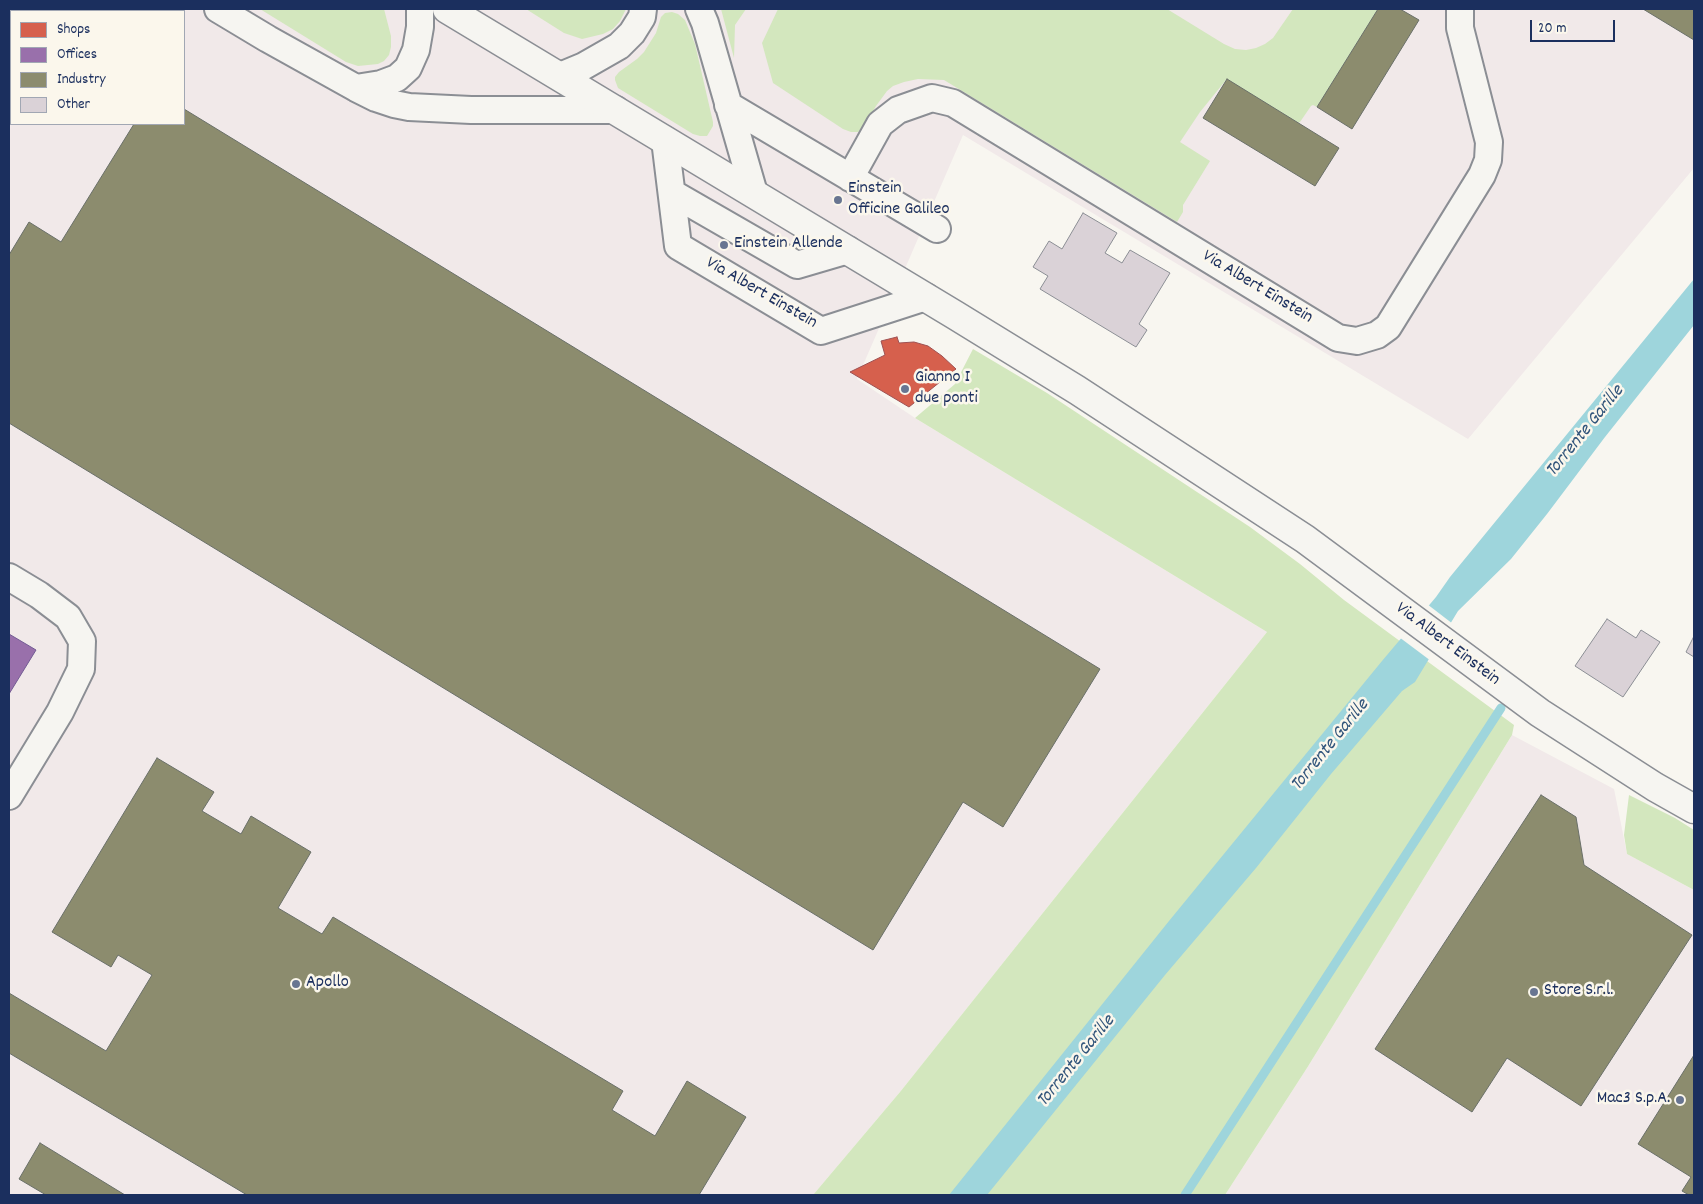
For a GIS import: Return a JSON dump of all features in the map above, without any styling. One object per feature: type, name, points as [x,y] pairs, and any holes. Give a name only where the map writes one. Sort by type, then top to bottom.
[{"type":"street","points":[[218,9],[356,88],[376,98],[409,107],[471,110],[616,110]]},
{"type":"street","points":[[356,88],[381,84],[398,78],[408,68],[416,50],[420,28],[420,9]]},
{"type":"street","name":"Via Albert Einstein","points":[[447,9],[1077,390],[1305,539],[1540,713],[1655,787],[1694,809]]},
{"type":"street","points":[[560,76],[584,66],[619,46],[632,33],[642,17],[643,9]]},
{"type":"street","points":[[699,9],[754,194]]},
{"type":"street","name":"Via Albert Einstein","points":[[850,178],[880,124],[898,110],[932,98],[953,103],[1338,338],[1357,342],[1377,335],[1388,327],[1482,176],[1488,160],[1489,142],[1460,28],[1460,9]]},
{"type":"street","points":[[728,105],[937,229]]},
{"type":"street","name":"Via Albert Einstein","points":[[666,140],[678,246],[820,331],[926,297]]},
{"type":"street","points":[[672,192],[797,265],[848,250]]},
{"type":"street","points":[[9,577],[39,595],[68,617],[82,641],[81,669],[60,712],[9,796]]},
{"type":"shaded area","points":[[9,9],[1694,9],[1694,168],[1468,439],[963,135],[857,379],[915,418],[1267,632],[900,1092],[813,1195],[9,1195]]},
{"type":"shaded area","points":[[1512,735],[1614,789],[1627,854],[1694,890],[1694,1195],[1225,1195],[1307,1068]]},
{"type":"green space","points":[[260,9],[384,9],[391,36],[389,55],[378,64],[358,66],[346,62]]},
{"type":"green space","points":[[526,9],[626,9],[620,21],[613,29],[603,34],[582,39],[564,33]]},
{"type":"green space","points":[[721,9],[746,9],[735,25],[734,58]]},
{"type":"green space","points":[[778,9],[1167,9],[1224,44],[1235,49],[1246,50],[1265,44],[1273,38],[1293,9],[1378,9],[1317,107],[1311,106],[1298,123],[1226,80],[1200,112],[1180,142],[1210,161],[1183,205],[1183,212],[1177,222],[944,80],[918,79],[893,86],[876,106],[863,128],[858,132],[843,129],[773,83],[762,43]]},
{"type":"green space","points":[[672,12],[685,20],[695,44],[713,122],[713,126],[707,136],[693,134],[618,88],[615,80],[619,72],[644,52],[656,33],[661,17],[665,13]]},
{"type":"green space","points":[[973,349],[1047,393],[1250,527],[1344,600],[1514,725],[1512,735],[1307,1068],[1225,1195],[813,1195],[900,1092],[1267,632],[915,418],[955,384]]},
{"type":"green space","points":[[1629,795],[1675,818],[1694,830],[1694,890],[1627,854],[1624,835]]},
{"type":"water","name":"Torrente Garille","points":[[1694,279],[1694,325],[1511,559],[1458,611],[1415,682],[1402,691],[1331,774],[987,1195],[949,1195],[1169,921],[1436,597],[1450,577]]},
{"type":"pier","points":[[1427,604],[1453,624],[1431,661],[1399,637]]},
{"type":"building: Shops","name":"Gianno I due ponti","points":[[897,337],[899,343],[914,342],[928,346],[956,369],[909,407],[850,372],[885,355],[881,341]]},
{"type":"building: Offices","points":[[9,634],[36,650],[9,694]]},
{"type":"building: Industry","points":[[1378,9],[1400,9],[1419,20],[1352,129],[1317,107]]},
{"type":"building: Industry","points":[[1643,9],[1694,9],[1694,40]]},
{"type":"building: Industry","points":[[1227,79],[1339,148],[1315,186],[1203,118]]},
{"type":"building: Industry","points":[[185,110],[1100,669],[1003,827],[963,802],[873,950],[9,423],[9,255],[29,222],[61,242],[133,125],[185,125]]},
{"type":"building: Industry","name":"Apollo","points":[[157,758],[214,792],[202,811],[241,834],[251,816],[311,852],[278,908],[322,934],[333,917],[623,1091],[612,1110],[655,1136],[687,1081],[746,1117],[699,1195],[247,1195],[9,1053],[9,993],[106,1051],[152,975],[118,955],[111,967],[52,932]]},
{"type":"building: Industry","name":"Store S.r.l.","points":[[1541,795],[1576,817],[1584,865],[1692,935],[1581,1106],[1507,1058],[1472,1112],[1375,1049]]},
{"type":"building: Industry","name":"Mac3 S.p.A.","points":[[1694,1055],[1694,1195],[1689,1195],[1682,1191],[1691,1177],[1638,1144]]},
{"type":"building: Industry","points":[[40,1143],[125,1195],[46,1195],[19,1179]]},
{"type":"building: Other","points":[[1083,213],[1117,233],[1105,253],[1122,263],[1130,250],[1170,273],[1139,324],[1147,330],[1136,347],[1040,289],[1048,276],[1033,267],[1049,241],[1062,249]]},
{"type":"building: Other","points":[[1607,619],[1636,638],[1641,630],[1660,642],[1623,697],[1575,666]]},
{"type":"building: Other","points":[[1694,636],[1694,657],[1686,652]]},
{"type":"waterway","points":[[1185,1195],[1501,708]]},
{"type":"place","name":"Einstein Officine Galileo","points":[[838,200]]},
{"type":"place","name":"Einstein Allende","points":[[724,245]]},
{"type":"place","name":"Gianno I due ponti","points":[[905,389]]},
{"type":"place","name":"Apollo","points":[[296,984]]},
{"type":"place","name":"Store S.r.l.","points":[[1534,992]]},
{"type":"place","name":"Mac3 S.p.A.","points":[[1680,1100]]}]
